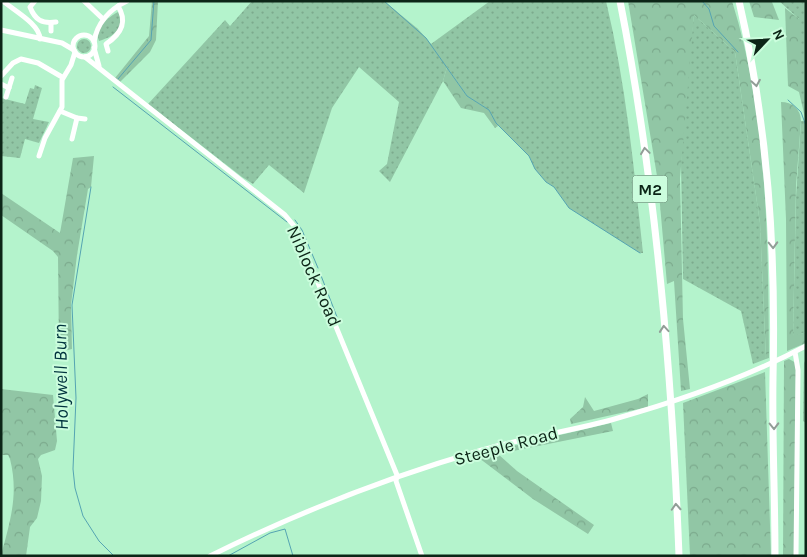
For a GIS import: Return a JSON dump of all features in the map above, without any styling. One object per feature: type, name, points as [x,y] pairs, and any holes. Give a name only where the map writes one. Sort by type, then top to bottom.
[{"type":"highway","name":"M2","points":[[620,1],[650,185],[669,378],[679,556]]},
{"type":"highway","points":[[739,1],[754,76],[766,152],[772,225],[775,345],[773,378],[775,556]]},
{"type":"street","points":[[2,1],[33,26],[40,39]]},
{"type":"street","points":[[35,1],[30,7],[37,20],[53,23],[51,31]]},
{"type":"street","points":[[84,1],[103,19]]},
{"type":"street","points":[[62,43],[83,35],[98,25],[118,6],[127,1]]},
{"type":"street","points":[[108,51],[106,44],[118,34],[123,25],[123,16],[118,6]]},
{"type":"street","points":[[98,25],[94,48],[102,72]]},
{"type":"street","points":[[1,30],[62,43],[84,56]]},
{"type":"street","points":[[83,35],[90,36],[94,42]]},
{"type":"street","points":[[71,65],[75,51],[73,43],[77,38]]},
{"type":"street","points":[[41,153],[48,131],[63,102],[62,77],[71,65],[84,56],[91,54],[94,48]]},
{"type":"street","name":"Niblock Road","points":[[84,56],[284,215],[295,227],[354,367],[397,478],[422,556]]},
{"type":"street","points":[[1,76],[13,63],[21,59],[38,64],[62,77]]},
{"type":"street","points":[[6,97],[12,78]]},
{"type":"street","points":[[1,84],[9,88]]},
{"type":"street","points":[[60,111],[85,119]]},
{"type":"street","points":[[72,138],[77,118]]},
{"type":"street","name":"Steeple Road","points":[[210,556],[281,522],[397,478],[481,450],[617,418],[685,398],[806,346]]},
{"type":"street","points":[[795,352],[798,370],[796,556]]},
{"type":"green space","points":[[152,1],[158,1],[156,40],[150,52],[120,82],[115,78],[149,36]]},
{"type":"green space","points":[[252,1],[384,1],[418,29],[431,44],[490,1],[606,1],[624,95],[643,253],[640,253],[569,208],[554,187],[546,182],[535,169],[529,156],[496,123],[489,110],[467,96],[447,67],[443,81],[390,182],[379,171],[387,164],[399,102],[359,67],[332,108],[304,193],[269,165],[253,184],[242,177],[148,104],[225,20],[230,26]]},
{"type":"green space","points":[[628,1],[732,1],[744,44],[759,133],[764,178],[768,268],[769,358],[766,359],[760,223],[735,52],[694,15],[680,178],[683,319],[690,389],[681,391],[674,281],[667,284],[658,182]]},
{"type":"green space","points":[[749,1],[772,2],[779,20],[754,17]]},
{"type":"green space","points":[[779,1],[806,1],[806,122],[799,92],[799,19]]},
{"type":"green space","points":[[785,8],[799,19],[799,92],[788,86]]},
{"type":"green space","points":[[118,12],[121,23],[119,28],[113,35],[99,41],[98,32],[100,28],[106,20]]},
{"type":"green space","points":[[694,15],[735,52],[760,223],[766,359],[753,364],[741,311],[683,279],[681,164],[684,100]]},
{"type":"green space","points":[[84,39],[89,41],[91,46],[89,51],[84,53],[79,51],[77,46],[79,41]]},
{"type":"green space","points":[[447,67],[467,96],[489,110],[498,126],[495,128],[484,113],[461,108],[443,81]]},
{"type":"green space","points":[[35,85],[42,88],[33,119],[49,122],[39,143],[25,139],[20,158],[1,156],[1,98],[25,104],[30,88],[34,89]]},
{"type":"green space","points":[[781,102],[789,103],[795,107],[801,117],[796,186],[793,336],[806,332],[806,343],[787,351],[786,219]]},
{"type":"green space","points":[[801,121],[804,121],[806,126],[806,332],[793,337],[796,197]]},
{"type":"green space","points":[[94,156],[91,187],[88,189],[71,305],[72,349],[59,352],[58,257],[53,251],[1,215],[1,193],[60,233],[73,158]]},
{"type":"green space","points":[[789,359],[796,363],[794,556],[783,556],[784,361]]},
{"type":"green space","points":[[806,359],[806,423],[803,421],[804,363]]},
{"type":"green space","points":[[765,372],[771,556],[690,556],[683,403]]},
{"type":"green space","points":[[1,389],[53,395],[57,441],[55,450],[41,455],[38,459],[42,476],[41,501],[37,518],[30,527],[26,556],[1,556],[12,508],[14,484],[10,459],[8,455],[1,455]]},
{"type":"green space","points":[[648,394],[648,407],[571,424],[570,419],[583,407],[585,397],[594,411],[638,399]]},
{"type":"green space","points":[[611,423],[613,431],[498,454],[517,471],[594,525],[588,534],[533,499],[475,455]]},
{"type":"waterway","name":"Holywell Burn","points":[[118,79],[151,40],[154,1]]},
{"type":"waterway","points":[[384,1],[426,38],[467,96],[489,110],[496,123],[529,156],[535,169],[546,182],[554,187],[569,208],[640,253]]},
{"type":"waterway","points":[[702,1],[709,9],[714,26],[738,52]]},
{"type":"waterway","points":[[113,87],[287,222]]},
{"type":"waterway","points":[[788,100],[801,112],[806,126]]},
{"type":"waterway","name":"Holywell Burn","points":[[91,187],[72,305],[76,398],[73,469],[75,488],[83,516],[99,541],[114,556]]},
{"type":"waterway","points":[[295,220],[302,230],[318,268]]},
{"type":"waterway","points":[[320,273],[337,317]]},
{"type":"waterway","name":"Holywell Burn","points":[[228,556],[270,533],[285,529],[293,556]]}]
